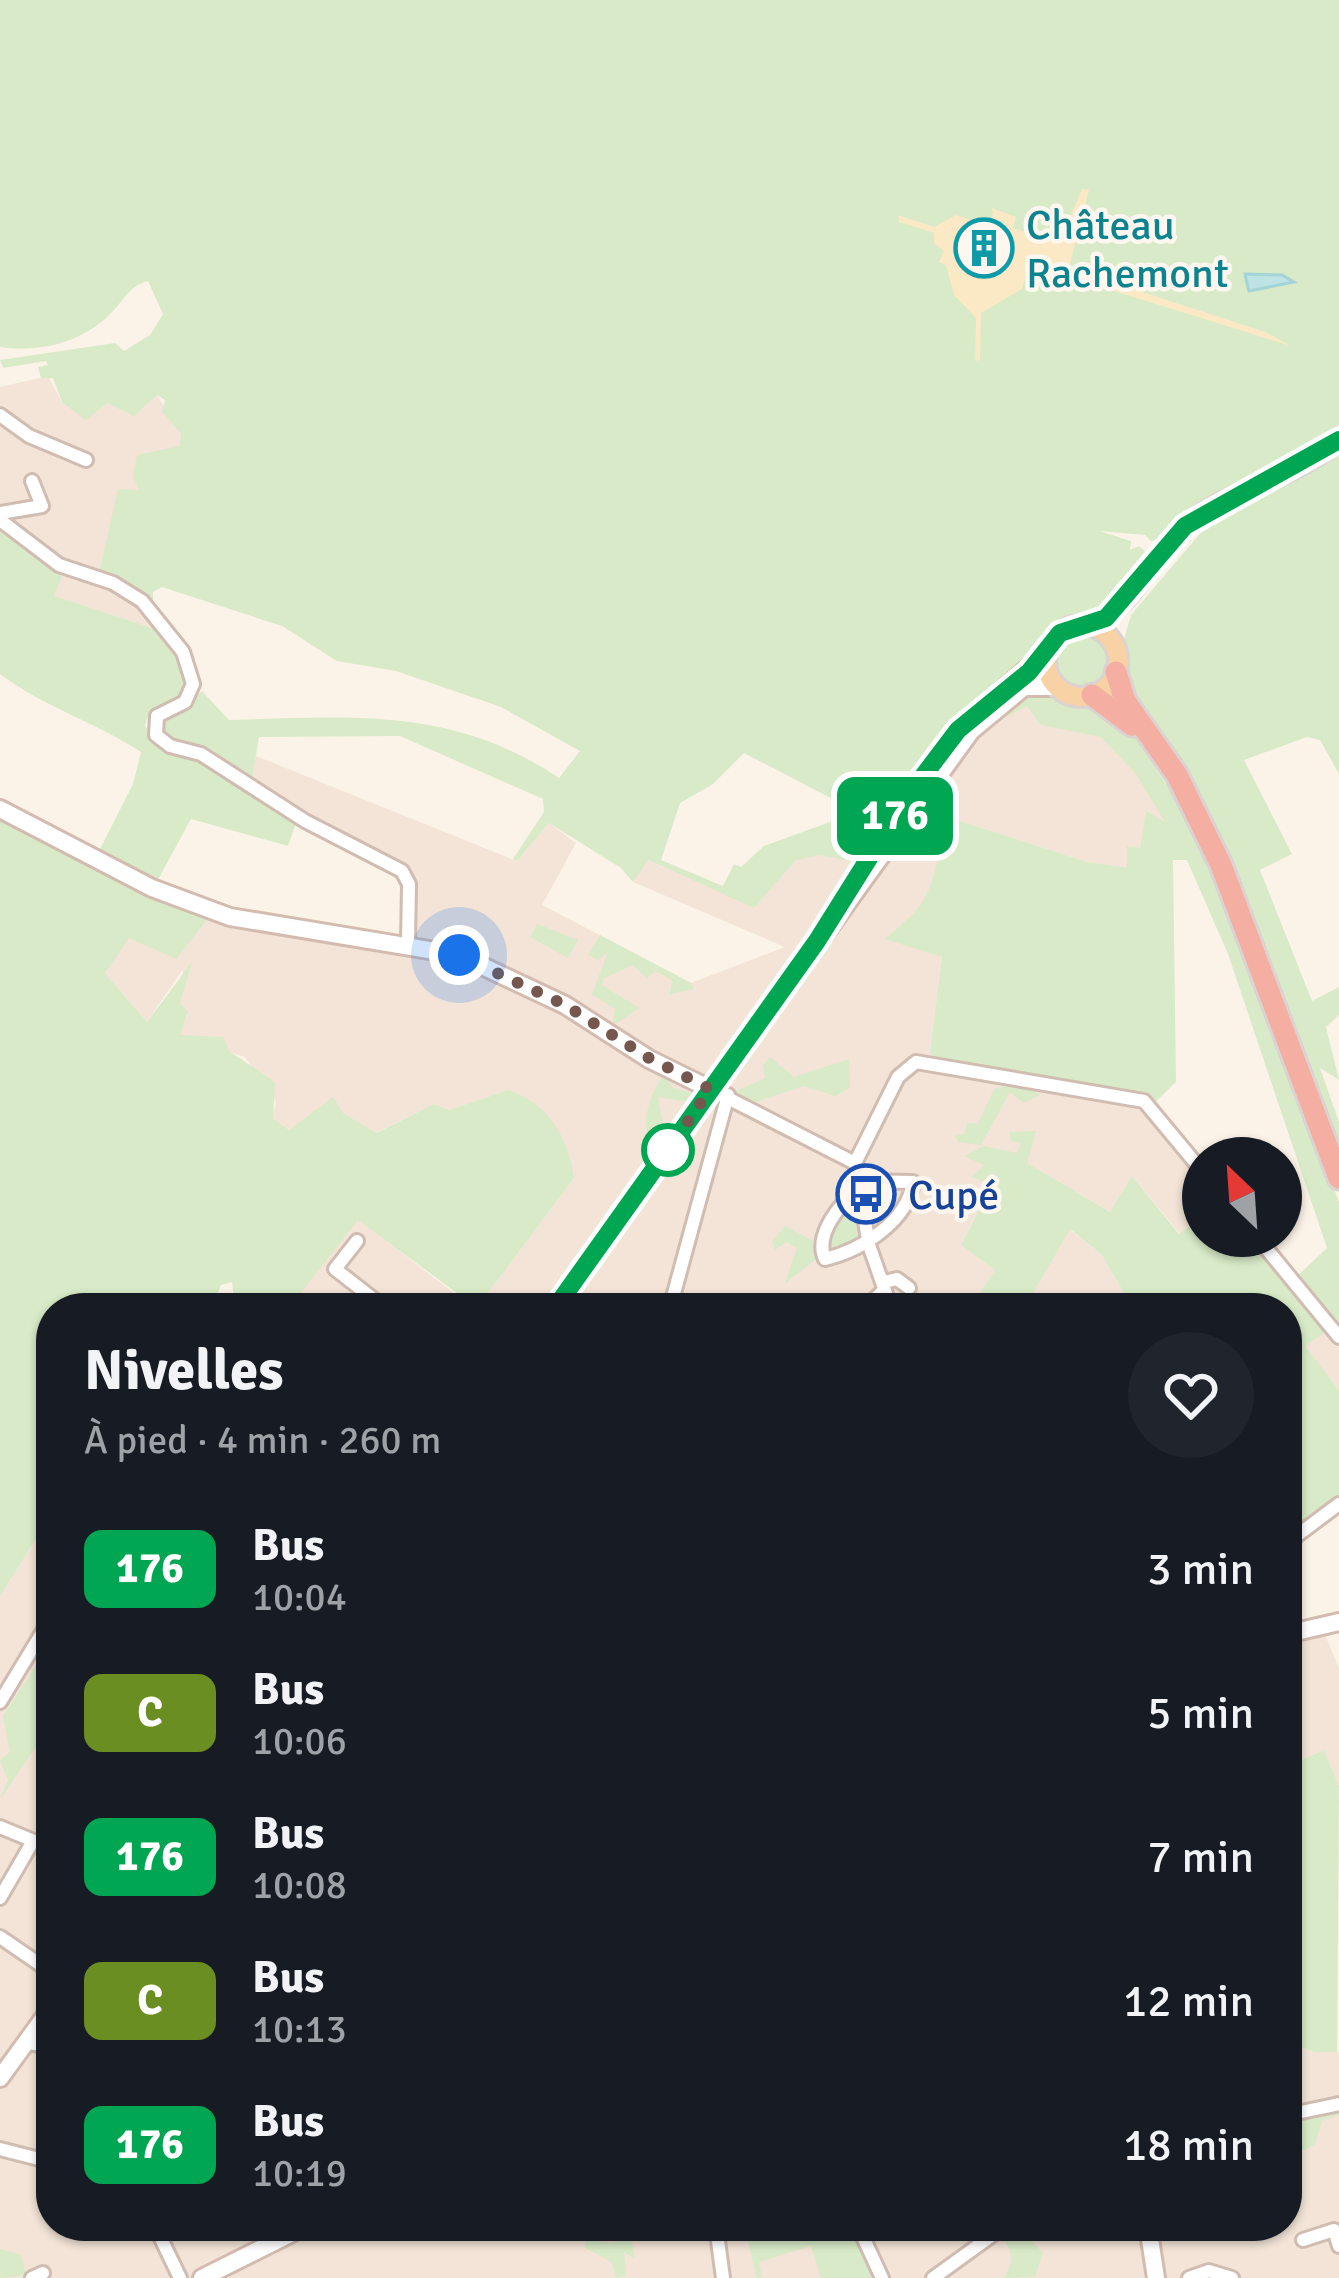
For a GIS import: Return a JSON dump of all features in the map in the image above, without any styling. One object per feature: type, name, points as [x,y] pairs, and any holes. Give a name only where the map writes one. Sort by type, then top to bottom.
[{"type":"highway","points":[[1116,672],[1126,701],[1177,775],[1235,898],[1339,1178]]},
{"type":"highway","points":[[1092,695],[1127,719],[1192,808]]},
{"type":"main road","points":[[817,941],[989,712],[1024,688],[1058,687],[1092,695],[1116,672],[1115,645],[1126,612],[1169,556],[1205,522],[1339,440]]},
{"type":"main road","points":[[566,1293],[719,1092],[896,814],[958,730],[1048,651],[1060,633],[1106,618],[1185,526],[1212,507],[1257,488]]},
{"type":"main road","points":[[1091,626],[1115,645]]},
{"type":"main road","points":[[1048,651],[1048,671],[1058,687]]},
{"type":"main road","points":[[0,809],[152,887],[230,917],[459,955],[565,1005],[649,1058],[719,1092]]},
{"type":"main road","points":[[1302,1631],[1339,1622]]},
{"type":"main road","points":[[0,2078],[36,2028]]},
{"type":"main road","points":[[202,2278],[276,2241]]},
{"type":"main road","points":[[1150,2241],[1156,2278]]},
{"type":"street","points":[[0,415],[29,436],[86,460]]},
{"type":"street","points":[[0,516],[42,506],[32,481]]},
{"type":"street","points":[[0,516],[59,565],[129,592],[183,652],[193,683],[184,702],[154,721],[161,741],[201,754],[305,820],[402,871],[409,884],[408,943]]},
{"type":"street","points":[[886,1293],[869,1241],[855,1163],[898,1077],[916,1062],[934,1062],[972,1076],[1144,1101],[1182,1147]]},
{"type":"street","points":[[673,1293],[719,1092],[855,1163]]},
{"type":"street","points":[[913,1182],[911,1199],[869,1241],[832,1258],[823,1256],[828,1228],[859,1185],[913,1182]]},
{"type":"street","points":[[357,1241],[335,1269],[366,1293]]},
{"type":"street","points":[[1273,1257],[1339,1337]]},
{"type":"street","points":[[878,1293],[897,1279],[909,1288]]},
{"type":"street","points":[[1302,1532],[1339,1504]]},
{"type":"street","points":[[0,1702],[36,1643]]},
{"type":"street","points":[[0,1827],[36,1842]]},
{"type":"street","points":[[0,1898],[33,1841]]},
{"type":"street","points":[[0,1937],[36,1962]]},
{"type":"street","points":[[26,2042],[36,2044]]},
{"type":"street","points":[[1302,2112],[1339,2104]]},
{"type":"street","points":[[0,2149],[36,2158]]},
{"type":"street","points":[[1303,2240],[1334,2230],[1339,2246]]},
{"type":"street","points":[[162,2241],[180,2278]]},
{"type":"street","points":[[718,2241],[723,2278]]},
{"type":"street","points":[[865,2241],[882,2278]]},
{"type":"street","points":[[933,2278],[984,2241]]},
{"type":"street","points":[[1190,2278],[1209,2271],[1232,2278]]},
{"type":"shaded area","points":[[48,376],[62,402],[107,403],[157,395],[181,433],[181,446],[140,483],[129,592],[164,632],[53,596],[27,552],[0,529],[0,387]]},
{"type":"shaded area","points":[[1027,706],[1141,751],[1167,824],[1146,812],[1140,849],[1128,846],[1128,869],[1087,862],[920,808],[978,729],[996,715]]},
{"type":"shaded area","points":[[256,756],[517,861],[549,823],[576,843],[542,905],[691,983],[785,947],[633,882],[647,860],[754,907],[805,849],[885,842],[939,857],[926,904],[887,939],[942,957],[930,1051],[1144,1101],[1182,1147],[1182,1232],[1133,1177],[1110,1212],[1026,1163],[999,1168],[961,1245],[996,1270],[980,1293],[488,1293],[574,1178],[508,1090],[449,1110],[434,1104],[375,1133],[343,1113],[305,1119],[289,1130],[272,1119],[276,1102],[245,1057],[179,1036],[188,1013],[179,1003],[183,969],[147,1022],[105,973],[128,937],[214,911],[408,942],[403,873],[297,820],[252,781]]},
{"type":"shaded area","points":[[358,1219],[454,1293],[301,1293]]},
{"type":"shaded area","points":[[1069,1229],[1102,1255],[1124,1293],[1033,1293]]},
{"type":"shaded area","points":[[1328,1330],[1339,1344],[1339,1390],[1304,1346]]},
{"type":"shaded area","points":[[36,1539],[36,2241],[1302,2241],[1302,2048],[1339,2052],[1339,2278],[0,2278],[0,1596]]},
{"type":"shaded area","points":[[1317,1616],[1339,1668],[1339,1786],[1324,1750],[1302,1760],[1302,1620]]},
{"type":"green space","points":[[0,0],[1339,0],[1339,425],[1163,538],[1151,541],[1145,535],[1099,531],[1131,541],[1130,550],[1139,546],[1147,553],[1106,609],[1065,623],[1029,665],[966,706],[914,775],[844,805],[744,753],[713,784],[680,803],[661,860],[723,886],[734,864],[741,867],[764,846],[893,799],[857,855],[845,860],[821,855],[796,860],[754,908],[648,860],[633,882],[621,868],[549,823],[517,861],[513,859],[544,812],[543,799],[400,736],[259,737],[252,781],[297,820],[288,846],[191,819],[155,885],[97,855],[133,784],[141,752],[0,674],[0,529],[27,552],[64,571],[54,596],[164,632],[178,652],[189,683],[176,704],[147,718],[145,726],[154,739],[167,719],[202,691],[229,720],[358,718],[439,727],[519,755],[559,778],[580,751],[501,707],[396,671],[337,661],[282,626],[162,587],[153,592],[153,603],[98,578],[118,489],[139,490],[133,476],[137,455],[180,446],[181,433],[162,412],[165,400],[157,395],[134,416],[107,403],[86,420],[62,402],[53,378],[41,378],[38,367],[48,365],[46,361],[3,368],[0,360],[115,343],[124,351],[150,335],[163,314],[148,281],[132,289],[102,322],[76,338],[31,348],[0,347]]},
{"type":"green space","points":[[1339,444],[1339,774],[1320,740],[1307,737],[1244,760],[1292,854],[1260,870],[1312,1001],[1339,987],[1339,1015],[1326,1027],[1339,1080],[1320,1068],[1339,1122],[1339,1160],[1249,915],[1136,707],[1123,643],[1131,615],[1203,530],[1245,502],[1283,486]]},
{"type":"green space","points":[[1085,635],[1104,643],[1112,662],[1104,681],[1085,689],[1066,681],[1058,662],[1066,643]]},
{"type":"green space","points":[[1055,692],[1094,703],[1127,726],[1185,812],[1231,909],[1339,1202],[1339,1333],[1328,1330],[1305,1346],[1339,1390],[1339,1497],[1302,1525],[1302,1293],[1124,1293],[1102,1255],[1070,1229],[1034,1293],[980,1293],[995,1270],[961,1245],[992,1184],[972,1177],[984,1165],[964,1156],[984,1146],[1017,1153],[1021,1144],[1011,1141],[1009,1132],[1036,1131],[1027,1163],[1110,1212],[1132,1176],[1179,1234],[1182,1232],[1182,1257],[1274,1257],[1293,1280],[1327,1248],[1302,1174],[1302,1137],[1290,1137],[1228,954],[1187,860],[1173,860],[1176,1082],[1150,1107],[934,1062],[930,1051],[942,957],[885,939],[921,904],[938,857],[895,844],[910,821],[926,810],[1087,862],[1127,868],[1127,846],[1140,848],[1146,811],[1165,822],[1136,774],[1101,737],[1041,725],[1027,706],[1000,720],[996,715],[1013,696]]},
{"type":"green space","points":[[0,809],[214,911],[176,959],[129,938],[105,973],[147,1022],[192,962],[180,1003],[188,1012],[180,1035],[223,1037],[229,1051],[275,1082],[273,1119],[289,1130],[333,1097],[343,1113],[376,1133],[434,1104],[449,1110],[508,1090],[535,1104],[554,1124],[574,1178],[488,1293],[457,1293],[358,1220],[301,1293],[233,1293],[232,1282],[221,1285],[218,1293],[36,1293],[36,1539],[0,1596]]},
{"type":"green space","points":[[537,924],[578,940],[568,958],[530,937]]},
{"type":"green space","points":[[600,935],[691,983],[694,989],[670,994],[672,980],[655,971],[647,978],[633,965],[604,978],[602,985],[639,1008],[612,1026],[615,1009],[592,994],[608,952],[598,960],[588,955]]},
{"type":"green space","points":[[770,1057],[794,1077],[849,1059],[850,1088],[835,1096],[804,1086],[752,1103],[734,1092],[765,1078],[763,1065]]},
{"type":"green space","points":[[664,1074],[673,1088],[692,1093],[689,1102],[658,1097],[665,1135],[651,1144],[648,1108]]},
{"type":"green space","points":[[1026,1086],[1040,1095],[1023,1103],[1010,1092],[981,1145],[958,1142],[955,1136],[964,1134],[967,1123],[978,1124],[994,1089]]},
{"type":"green space","points":[[847,1199],[869,1211],[874,1231],[869,1241],[827,1254],[828,1228]]},
{"type":"green space","points":[[785,1226],[815,1242],[815,1260],[785,1283],[797,1248],[786,1242],[775,1250],[772,1242]]},
{"type":"green space","points":[[36,1665],[36,1746],[0,1800],[8,1780],[0,1760],[10,1752],[3,1716]]},
{"type":"green space","points":[[1324,1750],[1339,1786],[1337,2052],[1302,2048],[1302,1760]]},
{"type":"green space","points":[[1339,2109],[1339,2115],[1322,2121],[1315,2144],[1305,2150],[1302,2118]]},
{"type":"green space","points":[[586,2241],[632,2241],[635,2259],[624,2252],[626,2276],[616,2278],[612,2262],[585,2248]]},
{"type":"green space","points":[[748,2241],[861,2241],[877,2278],[821,2278],[811,2246],[759,2262],[762,2278],[757,2278]]},
{"type":"green space","points":[[1005,2241],[1031,2241],[1043,2253],[1035,2277],[1003,2278],[1011,2257]]},
{"type":"green space","points":[[0,2249],[21,2255],[26,2275],[0,2278]]},
{"type":"sand","points":[[1082,189],[1089,190],[1069,268],[1265,332],[1291,346],[1072,278],[1059,288],[1025,278],[1022,289],[981,313],[980,360],[975,361],[976,318],[954,295],[946,265],[939,262],[944,251],[934,243],[934,233],[899,222],[898,215],[934,227],[956,215],[982,224],[981,234],[968,230],[960,256],[967,260],[964,269],[979,278],[986,276],[1004,221],[993,220],[992,208],[1016,217],[1013,228],[1059,242]]},
{"type":"water","points":[[1245,274],[1282,275],[1294,282],[1249,291]]},
{"type":"bus line","name":"176","points":[[566,1293],[817,941],[908,796],[958,730],[1002,689],[1029,672],[1060,633],[1106,618],[1185,526],[1212,507],[1305,464],[1339,440]]},
{"type":"place","name":"Château Rachemont","points":[[984,248]]},
{"type":"place","name":"Cupé","points":[[866,1194]]},
{"type":"route","points":[[459,955],[565,1005],[649,1058],[710,1089],[664,1157],[668,1150]]}]
